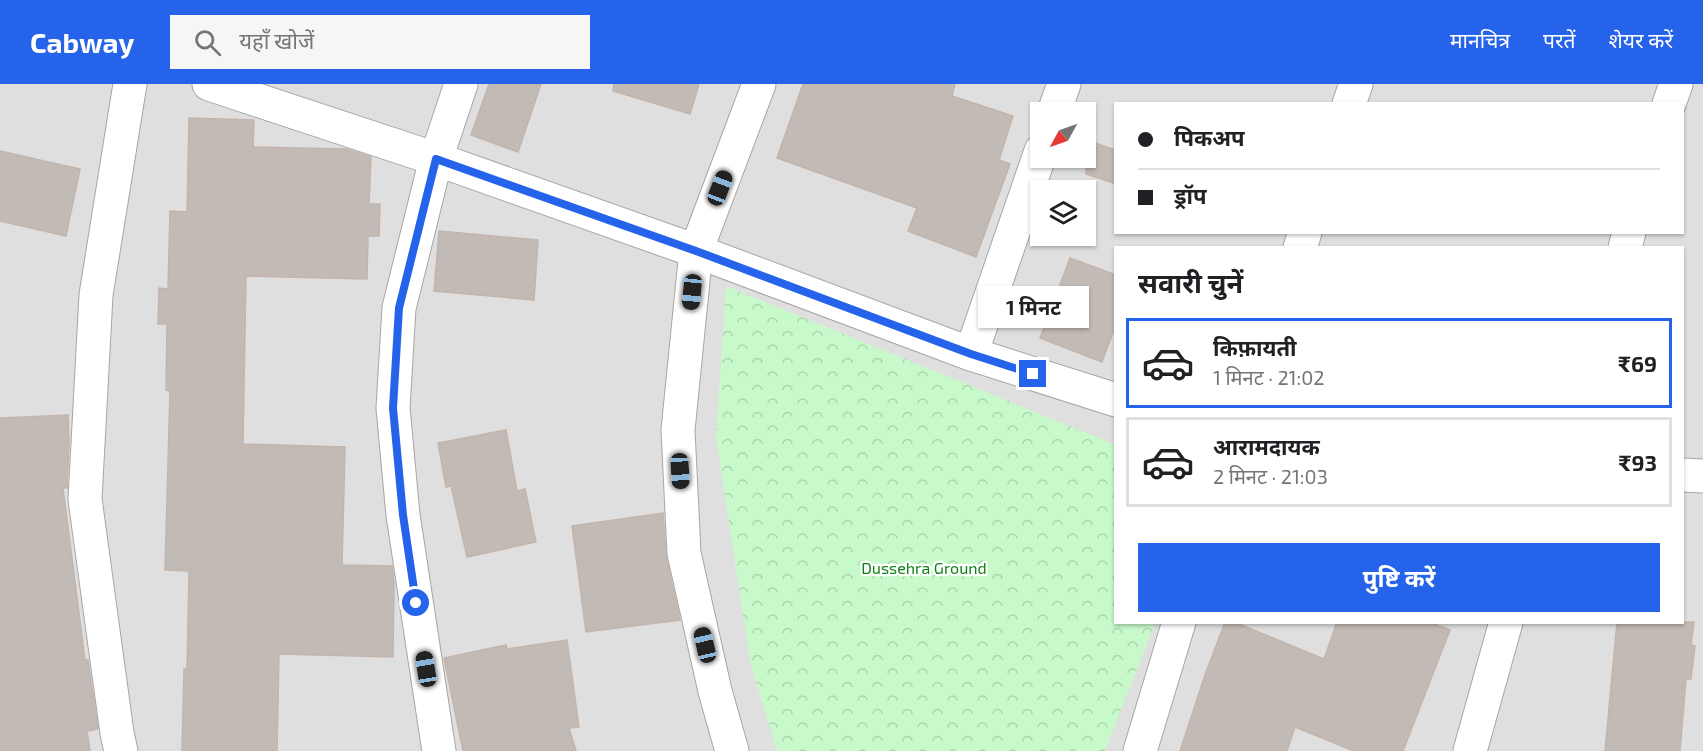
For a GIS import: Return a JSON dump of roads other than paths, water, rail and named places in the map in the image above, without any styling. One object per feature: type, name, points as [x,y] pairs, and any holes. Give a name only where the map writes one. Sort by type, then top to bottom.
[{"type":"street","points":[[121,751],[85,499],[96,294],[130,84]]},
{"type":"street","points":[[209,84],[436,159],[696,251],[971,354],[1114,399]]},
{"type":"street","points":[[439,751],[403,515],[393,408],[399,308],[436,159],[461,84]]},
{"type":"street","points":[[732,751],[715,691],[684,553],[678,430],[696,251],[759,84]]},
{"type":"street","points":[[1058,102],[1064,84]]},
{"type":"street","points":[[1350,102],[1356,84]]},
{"type":"street","points":[[1671,102],[1676,84]]},
{"type":"street","points":[[971,354],[1035,168]]},
{"type":"street","points":[[1684,475],[1703,476]]},
{"type":"street","points":[[1140,751],[1178,624]]},
{"type":"street","points":[[1470,751],[1505,624]]},
{"type":"park label","name":"Dussehra Ground","points":[[924,567]]}]
